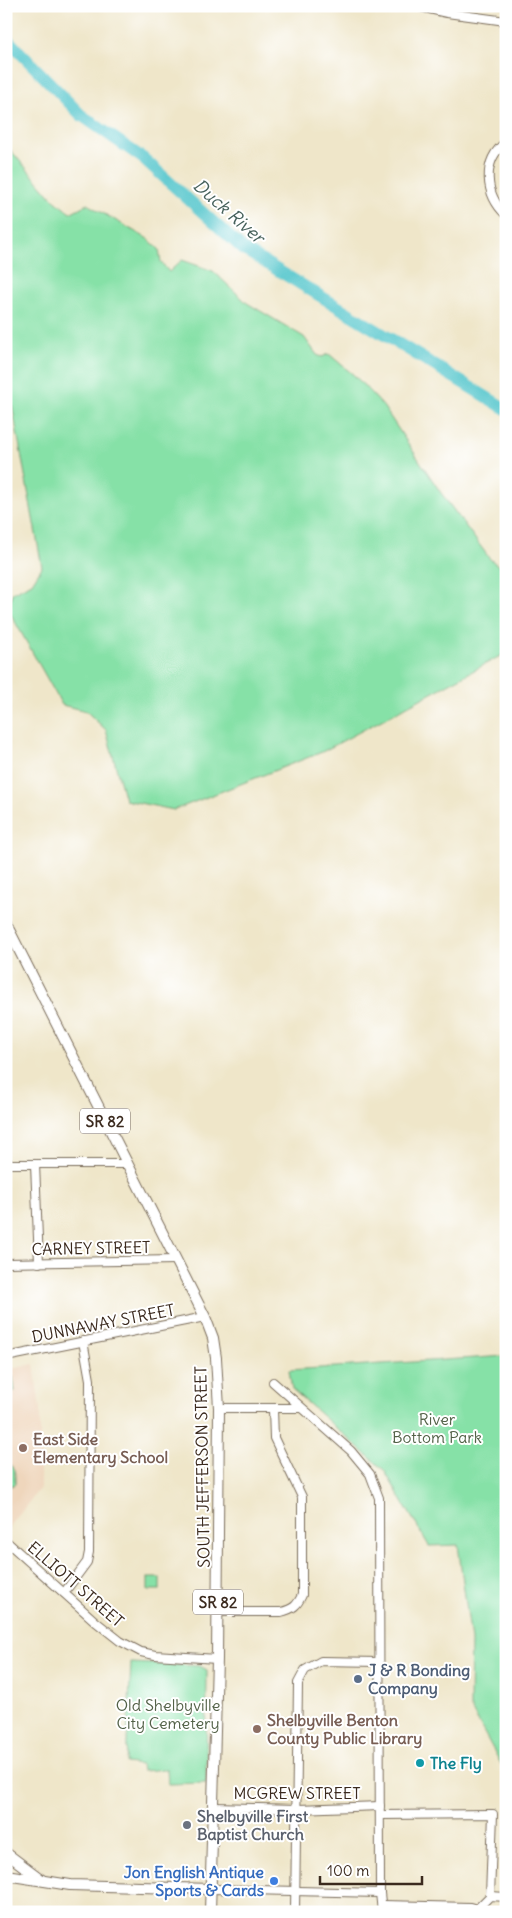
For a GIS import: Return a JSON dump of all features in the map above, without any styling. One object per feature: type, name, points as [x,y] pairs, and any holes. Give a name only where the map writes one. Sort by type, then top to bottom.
[{"type":"main road","name":"SR 82","points":[[6,924],[205,1318]]},
{"type":"main road","name":"SOUTH JEFFERSON STREET","points":[[205,1318],[216,1358],[219,1408],[218,1612],[210,1912]]},
{"type":"main road","points":[[6,1853],[45,1882]]},
{"type":"main road","points":[[6,1875],[70,1885],[211,1889]]},
{"type":"street","points":[[416,6],[447,13],[506,21]]},
{"type":"street","points":[[505,214],[492,196],[488,171],[497,148],[506,142]]},
{"type":"street","points":[[6,1164],[128,1164]]},
{"type":"street","points":[[35,1164],[39,1263]]},
{"type":"street","name":"CARNEY STREET","points":[[6,1263],[176,1260]]},
{"type":"street","name":"DUNNAWAY STREET","points":[[6,1357],[205,1318]]},
{"type":"street","points":[[64,1593],[87,1562],[89,1552],[90,1380],[83,1341]]},
{"type":"street","points":[[273,1382],[351,1451],[370,1474],[379,1498],[380,1893],[382,1908],[470,1907],[478,1910],[490,1896],[506,1897]]},
{"type":"street","points":[[219,1408],[301,1408]]},
{"type":"street","points":[[218,1612],[281,1612],[290,1610],[297,1605],[302,1595],[302,1497],[274,1438],[273,1409]]},
{"type":"street","name":"ELLIOTT STREET","points":[[6,1541],[120,1641],[141,1652],[154,1655],[217,1659]]},
{"type":"street","points":[[295,1912],[298,1809],[298,1683],[305,1670],[320,1661],[379,1662]]},
{"type":"street","name":"MCGREW STREET","points":[[214,1807],[298,1809],[380,1806]]},
{"type":"street","name":"MCGREW STREET","points":[[381,1815],[493,1814],[490,1896]]},
{"type":"street","points":[[211,1889],[380,1893]]},
{"type":"street","points":[[6,1906],[6,1912]]},
{"type":"shaded area","name":"East Side Elementary School","points":[[34,1364],[40,1409],[40,1488],[7,1530],[6,1370]]},
{"type":"green space","points":[[6,145],[54,200],[70,213],[87,204],[148,239],[159,249],[161,262],[169,272],[182,260],[213,271],[247,303],[304,337],[317,355],[322,357],[329,354],[356,377],[383,406],[441,493],[490,559],[506,572],[506,653],[322,752],[174,810],[125,800],[106,730],[86,711],[62,705],[9,611],[12,593],[32,583],[42,567],[6,372]]},
{"type":"green space","name":"River Bottom Park","points":[[506,1356],[506,1773],[470,1707],[471,1640],[458,1545],[429,1546],[384,1470],[292,1389],[289,1370]]},
{"type":"green space","points":[[13,1377],[15,1391],[6,1392],[6,1379]]},
{"type":"green space","points":[[6,1462],[13,1468],[15,1484],[6,1488]]},
{"type":"green space","points":[[148,1578],[160,1578],[160,1590],[148,1590]]},
{"type":"green space","name":"Old Shelbyville City Cemetery","points":[[131,1663],[200,1666],[207,1670],[206,1783],[168,1784],[167,1769],[142,1771],[141,1765],[126,1763]]},
{"type":"waterway","name":"Duck River","points":[[6,38],[81,115],[144,159],[243,249],[506,409]]},
{"type":"place","name":"East Side Elementary School","points":[[23,1448]]},
{"type":"place","name":"J & R Bonding Company","points":[[358,1679]]},
{"type":"place","name":"Shelbyville Benton County Public Library","points":[[257,1729]]},
{"type":"place","name":"The Fly","points":[[420,1763]]},
{"type":"place","name":"Shelbyville First Baptist Church","points":[[187,1825]]},
{"type":"place","name":"Jon English Antique Sports & Cards","points":[[274,1881]]}]
